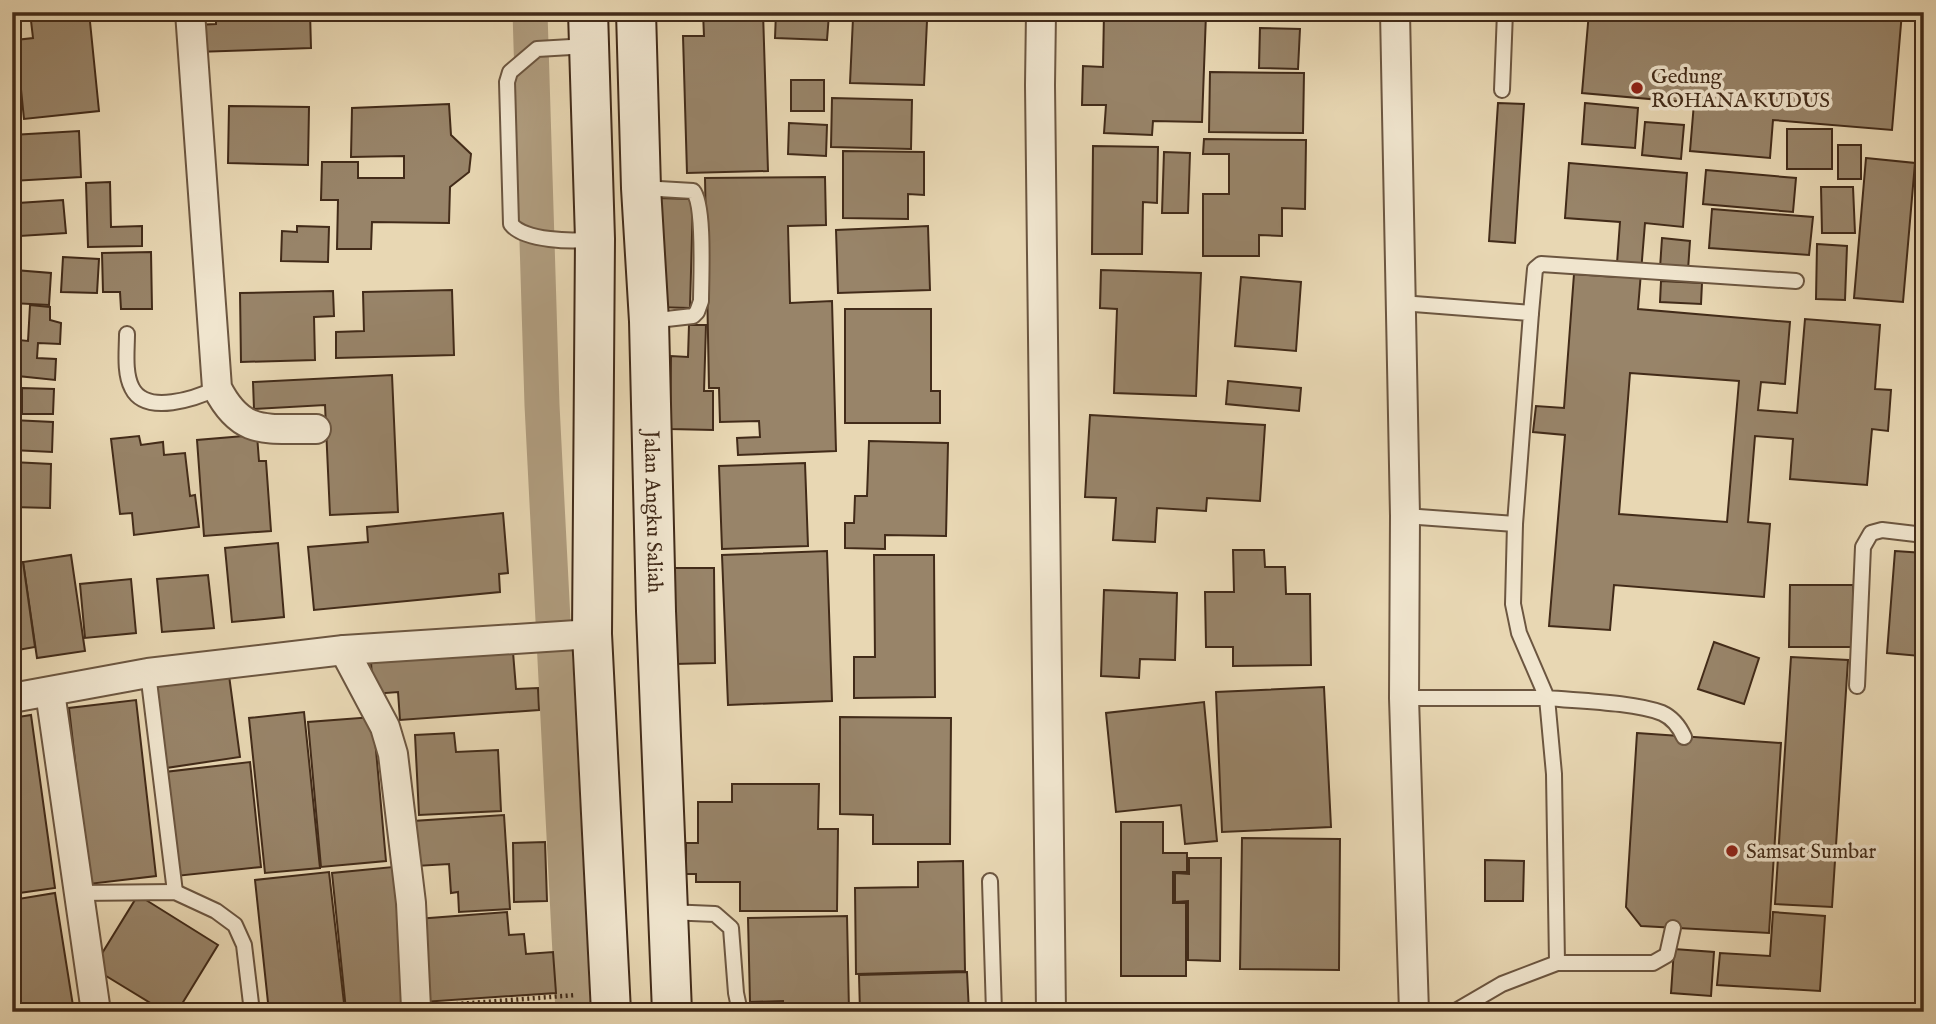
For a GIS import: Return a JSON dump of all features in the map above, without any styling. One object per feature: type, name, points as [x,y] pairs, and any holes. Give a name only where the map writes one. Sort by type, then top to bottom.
[{"type":"main road","name":"Jalan Angku Saliah","points":[[636,12],[641,188],[649,321],[656,611],[673,1012]]},
{"type":"main road","points":[[582,36],[589,240],[585,634],[596,1003]]},
{"type":"street","points":[[190,12],[217,388],[226,405],[242,422],[261,428],[316,429]]},
{"type":"street","points":[[1041,12],[1051,1012]]},
{"type":"street","points":[[1395,12],[1405,516],[1404,698],[1414,1012]]},
{"type":"street","points":[[12,698],[148,673],[344,650],[585,634]]},
{"type":"street","points":[[344,650],[385,727],[393,754],[411,904],[415,1010]]},
{"type":"street","points":[[50,692],[96,1012]]},
{"type":"lane","points":[[1502,90],[1505,12]]},
{"type":"lane","points":[[582,36],[537,49],[510,72],[507,82],[510,224],[516,230],[549,238],[589,240]]},
{"type":"lane","points":[[641,188],[694,191],[699,197],[701,301],[697,312],[693,316],[649,321]]},
{"type":"lane","points":[[1557,963],[1555,814],[1547,698],[1519,633],[1513,604],[1515,524],[1535,269],[1541,264],[1796,281]]},
{"type":"lane","points":[[1401,303],[1531,313]]},
{"type":"lane","points":[[127,334],[131,387],[139,397],[154,402],[182,401],[217,388]]},
{"type":"lane","points":[[1405,516],[1515,524]]},
{"type":"lane","points":[[1857,686],[1863,547],[1871,533],[1882,530],[1924,535]]},
{"type":"lane","points":[[148,673],[175,892]]},
{"type":"lane","points":[[1404,698],[1547,698],[1640,708],[1663,714],[1679,726],[1684,737]]},
{"type":"lane","points":[[990,881],[994,1012]]},
{"type":"lane","points":[[78,893],[175,892],[216,911],[235,925],[244,945],[252,1012]]},
{"type":"lane","points":[[668,912],[715,914],[731,928],[740,1012]]},
{"type":"lane","points":[[1454,1012],[1502,984],[1557,963],[1653,963],[1667,955],[1673,928]]},
{"type":"path","points":[[415,1010],[549,997],[596,1003]]},
{"type":"building","points":[[30,12],[89,12],[99,111],[24,119],[16,40],[33,38]]},
{"type":"building","points":[[310,12],[311,48],[196,52],[195,25],[216,24],[216,14]]},
{"type":"building","points":[[703,12],[763,12],[768,171],[687,173],[683,36],[704,36]]},
{"type":"building","points":[[776,12],[829,14],[827,40],[775,38]]},
{"type":"building","points":[[1104,12],[1206,14],[1202,122],[1153,121],[1152,135],[1104,133],[1106,105],[1082,105],[1083,66],[1103,67]]},
{"type":"building","points":[[1589,12],[1902,12],[1892,130],[1773,120],[1770,158],[1690,151],[1694,103],[1582,93]]},
{"type":"building","points":[[853,18],[927,21],[924,85],[850,83]]},
{"type":"building","points":[[1260,28],[1300,29],[1298,69],[1259,68]]},
{"type":"building","points":[[1210,72],[1304,73],[1303,133],[1209,132]]},
{"type":"building","points":[[791,80],[824,80],[824,111],[791,111]]},
{"type":"building","points":[[832,98],[912,100],[911,149],[831,147]]},
{"type":"building","points":[[1498,103],[1524,104],[1515,243],[1489,241]]},
{"type":"building","points":[[1585,103],[1638,108],[1635,148],[1582,144]]},
{"type":"building","points":[[449,104],[451,135],[471,154],[469,172],[450,187],[449,223],[372,222],[371,249],[337,249],[338,200],[321,200],[322,162],[358,162],[358,178],[404,178],[404,156],[351,157],[352,108]]},
{"type":"building","points":[[229,106],[309,107],[308,165],[228,163]]},
{"type":"building","points":[[1645,122],[1684,125],[1681,159],[1642,155]]},
{"type":"building","points":[[789,123],[827,125],[826,156],[788,154]]},
{"type":"building","points":[[1787,129],[1832,129],[1832,169],[1787,169]]},
{"type":"building","points":[[79,131],[81,177],[12,181],[12,135]]},
{"type":"building","points":[[1204,139],[1306,140],[1305,209],[1282,208],[1282,236],[1259,235],[1259,256],[1203,256],[1203,194],[1229,194],[1229,154],[1203,154]]},
{"type":"building","points":[[1838,145],[1861,145],[1861,179],[1838,179]]},
{"type":"building","points":[[1093,146],[1158,147],[1157,203],[1143,202],[1142,254],[1092,254]]},
{"type":"building","points":[[843,151],[924,152],[924,195],[908,194],[908,219],[843,218]]},
{"type":"building","points":[[1164,152],[1190,153],[1188,213],[1162,213]]},
{"type":"building","points":[[1866,158],[1915,163],[1903,302],[1854,298]]},
{"type":"building","points":[[1569,163],[1687,173],[1683,227],[1645,223],[1638,309],[1790,322],[1785,384],[1761,382],[1758,410],[1797,413],[1805,319],[1880,325],[1875,389],[1891,390],[1888,431],[1872,429],[1867,485],[1790,479],[1793,439],[1755,436],[1748,522],[1770,524],[1764,597],[1614,585],[1610,630],[1549,626],[1565,435],[1533,432],[1536,406],[1564,408],[1574,274],[1616,277],[1620,222],[1565,218]],"holes":[[[1630,373],[1739,381],[1727,522],[1619,514]]]},
{"type":"building","points":[[1706,170],[1796,178],[1793,212],[1703,204]]},
{"type":"building","points":[[825,177],[826,225],[788,226],[790,303],[832,301],[836,451],[738,455],[737,438],[760,437],[759,421],[720,422],[719,388],[709,388],[705,178]]},
{"type":"building","points":[[110,182],[111,227],[142,226],[142,246],[88,247],[86,183]]},
{"type":"building","points":[[1821,187],[1853,187],[1855,233],[1822,233]]},
{"type":"building","points":[[656,198],[693,199],[690,308],[653,307]]},
{"type":"building","points":[[63,200],[66,233],[20,236],[18,203]]},
{"type":"building","points":[[1712,209],[1813,217],[1809,255],[1709,248]]},
{"type":"building","points":[[297,226],[329,227],[328,262],[281,261],[282,231],[297,232]]},
{"type":"building","points":[[928,226],[930,290],[838,293],[836,230]]},
{"type":"building","points":[[1662,238],[1690,241],[1688,270],[1660,268]]},
{"type":"building","points":[[1817,244],[1847,246],[1845,300],[1816,299]]},
{"type":"building","points":[[151,252],[152,309],[121,309],[120,292],[103,292],[102,253]]},
{"type":"building","points":[[12,254],[16,254],[15,270],[51,273],[49,305],[12,303]]},
{"type":"building","points":[[63,257],[99,259],[97,293],[61,292]]},
{"type":"building","points":[[1101,270],[1201,273],[1196,396],[1114,393],[1117,309],[1100,308]]},
{"type":"building","points":[[1241,277],[1301,282],[1296,351],[1235,346]]},
{"type":"building","points":[[1661,281],[1702,283],[1701,304],[1660,302]]},
{"type":"building","points":[[452,290],[454,355],[336,358],[336,332],[364,331],[363,292]]},
{"type":"building","points":[[333,291],[334,316],[314,317],[315,360],[241,362],[240,293]]},
{"type":"building","points":[[30,305],[50,307],[50,320],[61,323],[60,344],[38,343],[37,358],[56,359],[55,380],[18,376],[19,340],[28,341]]},
{"type":"building","points":[[845,309],[931,309],[931,391],[940,391],[940,423],[845,423]]},
{"type":"building","points":[[689,325],[706,325],[704,391],[713,391],[713,430],[670,429],[671,356],[688,357]]},
{"type":"building","points":[[392,375],[398,512],[330,515],[325,405],[254,409],[253,382]]},
{"type":"building","points":[[1228,381],[1301,388],[1299,411],[1226,404]]},
{"type":"building","points":[[22,388],[54,389],[53,414],[22,414]]},
{"type":"building","points":[[1090,415],[1265,425],[1260,501],[1207,498],[1206,511],[1157,508],[1155,542],[1113,540],[1116,498],[1085,497]]},
{"type":"building","points":[[12,420],[53,422],[52,452],[12,450]]},
{"type":"building","points":[[257,435],[259,461],[266,461],[271,531],[204,536],[197,440]]},
{"type":"building","points":[[139,436],[141,445],[163,442],[164,455],[185,453],[190,496],[195,495],[199,527],[134,535],[132,513],[120,514],[111,439]]},
{"type":"building","points":[[869,441],[948,443],[946,536],[885,535],[885,549],[845,548],[845,523],[854,523],[855,496],[867,496]]},
{"type":"building","points":[[12,462],[51,464],[50,508],[12,507]]},
{"type":"building","points":[[805,463],[808,546],[722,549],[719,466]]},
{"type":"building","points":[[503,513],[508,573],[499,574],[500,592],[314,610],[308,547],[368,542],[367,527]]},
{"type":"building","points":[[278,543],[284,617],[232,622],[225,548]]},
{"type":"building","points":[[1233,550],[1264,550],[1265,567],[1285,567],[1286,594],[1310,594],[1311,665],[1233,666],[1233,647],[1206,647],[1205,592],[1234,592]]},
{"type":"building","points":[[827,551],[832,701],[728,705],[722,555]]},
{"type":"building","points":[[1895,551],[1924,553],[1920,656],[1887,653]]},
{"type":"building","points":[[71,555],[85,651],[37,658],[23,562]]},
{"type":"building","points":[[874,555],[934,555],[935,697],[854,698],[854,657],[875,657]]},
{"type":"building","points":[[23,562],[35,647],[12,651],[12,563]]},
{"type":"building","points":[[673,568],[714,568],[715,663],[674,664]]},
{"type":"building","points":[[208,575],[214,628],[162,632],[157,579]]},
{"type":"building","points":[[131,579],[136,633],[85,638],[80,584]]},
{"type":"building","points":[[1790,585],[1853,585],[1853,647],[1789,647]]},
{"type":"building","points":[[1104,590],[1177,593],[1175,660],[1140,659],[1139,678],[1101,676]]},
{"type":"building","points":[[1714,642],[1759,658],[1744,704],[1698,689]]},
{"type":"building","points":[[513,652],[516,689],[538,688],[539,710],[400,720],[398,692],[373,694],[371,662]]},
{"type":"building","points":[[1791,657],[1848,660],[1832,907],[1775,904]]},
{"type":"building","points":[[228,668],[240,757],[166,768],[153,679]]},
{"type":"building","points":[[1324,687],[1331,827],[1222,832],[1216,692]]},
{"type":"building","points":[[136,700],[156,876],[89,884],[69,708]]},
{"type":"building","points":[[1204,702],[1217,841],[1185,844],[1181,805],[1116,812],[1106,713]]},
{"type":"building","points":[[304,712],[320,868],[265,873],[249,718]]},
{"type":"building","points":[[31,715],[55,888],[12,894],[12,718]]},
{"type":"building","points":[[373,717],[386,861],[321,867],[308,722]]},
{"type":"building","points":[[840,717],[951,718],[950,844],[873,844],[873,815],[840,814]]},
{"type":"building","points":[[454,733],[456,752],[498,750],[501,811],[419,815],[415,735]]},
{"type":"building","points":[[1637,733],[1781,743],[1769,933],[1641,926],[1626,907]]},
{"type":"building","points":[[250,762],[261,867],[176,876],[165,772]]},
{"type":"building","points":[[732,784],[819,784],[818,829],[838,829],[837,911],[740,911],[740,882],[696,882],[696,874],[686,874],[686,843],[698,843],[698,802],[732,802]]},
{"type":"building","points":[[504,815],[510,909],[459,912],[458,892],[451,893],[449,864],[416,866],[413,821]]},
{"type":"building","points":[[1121,822],[1163,822],[1163,853],[1187,853],[1187,872],[1173,872],[1173,903],[1186,903],[1186,976],[1121,976]]},
{"type":"building","points":[[1242,838],[1340,839],[1339,970],[1240,969]]},
{"type":"building","points":[[545,842],[547,901],[514,902],[513,843]]},
{"type":"building","points":[[1189,858],[1221,858],[1220,961],[1188,960],[1188,901],[1175,902],[1175,873],[1189,874]]},
{"type":"building","points":[[1485,860],[1524,861],[1523,901],[1485,901]]},
{"type":"building","points":[[963,861],[965,971],[856,974],[855,888],[918,887],[918,862]]},
{"type":"building","points":[[393,867],[406,1003],[346,1010],[332,873]]},
{"type":"building","points":[[329,872],[345,1012],[269,1012],[255,880]]},
{"type":"building","points":[[55,893],[74,1012],[12,1012],[12,900]]},
{"type":"building","points":[[138,895],[218,945],[177,1012],[163,1008],[162,1010],[93,968]]},
{"type":"building","points":[[507,912],[509,935],[524,934],[526,954],[553,952],[556,993],[423,1002],[417,919]]},
{"type":"building","points":[[1773,912],[1825,916],[1820,991],[1717,985],[1720,953],[1770,956]]},
{"type":"building","points":[[847,916],[849,1011],[783,1012],[783,1001],[750,1002],[748,918]]},
{"type":"building","points":[[1674,949],[1714,952],[1711,996],[1671,993]]},
{"type":"building","points":[[967,972],[969,1012],[860,1012],[859,975]]},
{"type":"building","points":[[563,1005],[563,1012],[446,1012]]},
{"type":"waterway","points":[[530,12],[542,405],[573,1012]]},
{"type":"place","name":"Gedung ROHANA KUDUS","points":[[1637,88]]},
{"type":"place","name":"Samsat Sumbar","points":[[1732,851]]}]
